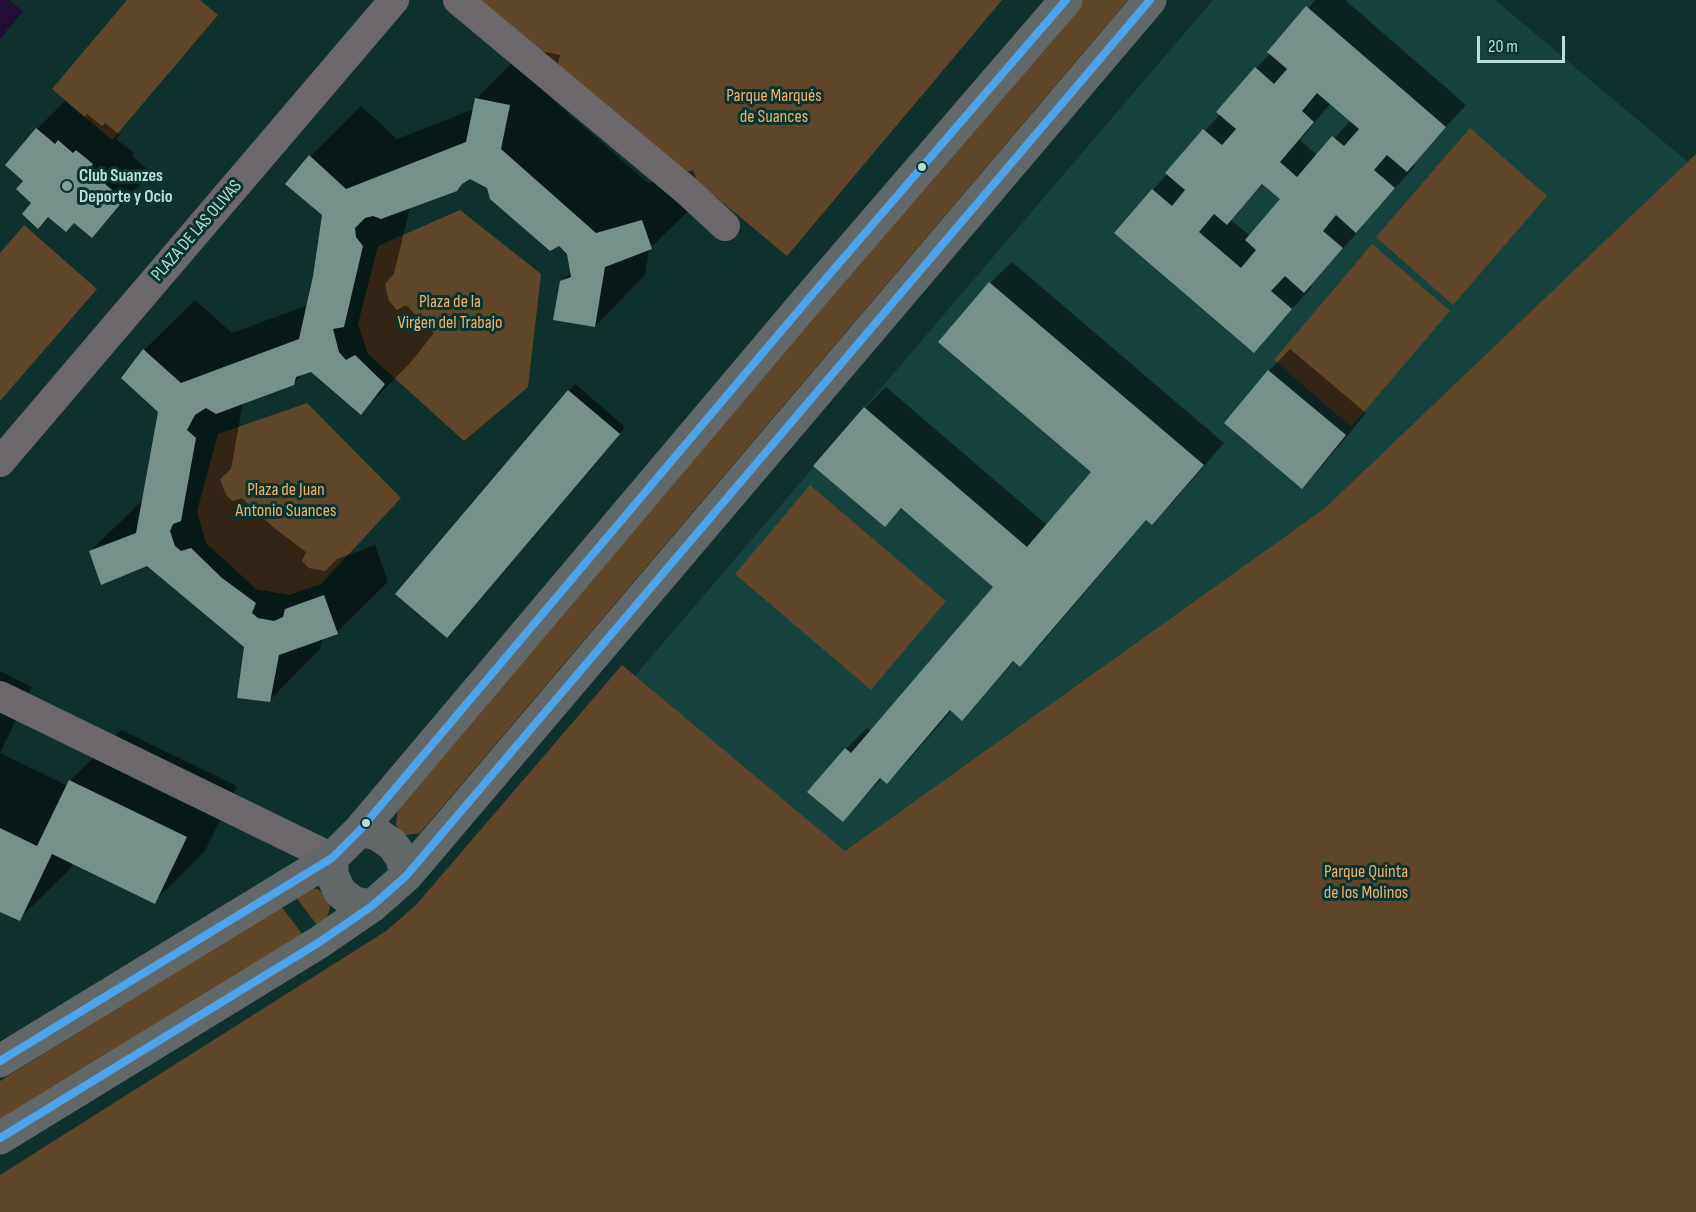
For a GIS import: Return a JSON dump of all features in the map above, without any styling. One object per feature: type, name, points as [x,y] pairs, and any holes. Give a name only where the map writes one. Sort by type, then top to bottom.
[{"type":"main road","points":[[0,1061],[332,858],[360,830],[803,306],[1066,0]]},
{"type":"main road","points":[[0,1138],[318,943],[372,906],[406,876],[1150,0]]},
{"type":"main road","points":[[360,830],[377,834],[392,844],[402,858],[406,876]]},
{"type":"main road","points":[[332,858],[332,876],[340,892],[354,903],[372,906]]},
{"type":"street","name":"PLAZA DE LAS OLIVAS","points":[[0,462],[394,0]]},
{"type":"street","points":[[458,0],[686,190],[725,226]]},
{"type":"street","points":[[0,696],[332,858]]},
{"type":"shaded area","points":[[0,0],[9,0],[23,11],[0,39]]},
{"type":"shaded area","points":[[1213,0],[1495,0],[1688,162],[1325,508],[845,851],[634,677]]},
{"type":"green space","points":[[127,0],[200,0],[218,15],[112,140],[52,89]]},
{"type":"green space","name":"Parque Marqués de Suances","points":[[479,0],[1002,0],[787,256]]},
{"type":"green space","points":[[1082,0],[1128,0],[420,833],[406,835],[399,832],[396,824],[398,809]]},
{"type":"green space","points":[[1470,128],[1547,196],[1453,305],[1376,237]]},
{"type":"green space","name":"Parque Quinta de los Molinos","points":[[1696,154],[1696,1212],[0,1212],[0,1175],[386,931],[416,905],[622,665],[845,851],[1325,508]]},
{"type":"green space","name":"Plaza de la Virgen del Trabajo","points":[[460,210],[541,274],[528,387],[464,441],[368,354],[358,324],[378,246]]},
{"type":"green space","points":[[24,225],[97,289],[0,401],[0,253]]},
{"type":"green space","points":[[1372,244],[1450,311],[1351,427],[1274,360]]},
{"type":"green space","name":"Plaza de Juan Antonio Suances","points":[[307,403],[401,498],[321,584],[289,595],[256,589],[206,543],[197,511],[218,434]]},
{"type":"green space","points":[[810,485],[946,601],[871,690],[735,574]]},
{"type":"green space","points":[[307,888],[318,889],[327,897],[330,908],[326,920],[317,925],[295,896]]},
{"type":"green space","points":[[281,906],[303,935],[0,1123],[0,1081]]},
{"type":"building","points":[[1306,6],[1446,127],[1407,172],[1387,155],[1374,170],[1395,188],[1356,233],[1336,215],[1323,231],[1343,248],[1304,293],[1285,276],[1271,291],[1292,309],[1254,353],[1114,233],[1152,189],[1172,206],[1185,190],[1165,173],[1203,129],[1222,145],[1236,129],[1216,112],[1255,67],[1274,84],[1287,69],[1267,52]],"holes":[[[1317,93],[1359,129],[1344,146],[1332,136],[1297,177],[1280,162],[1314,122],[1302,111]],[[1262,184],[1280,199],[1245,240],[1256,250],[1241,268],[1199,232],[1214,214],[1227,225]]]},
{"type":"building","points":[[475,98],[510,105],[501,149],[596,233],[642,220],[652,249],[605,267],[595,327],[553,320],[560,281],[571,277],[567,254],[559,246],[550,251],[490,199],[487,188],[470,179],[457,191],[381,219],[373,216],[365,218],[355,228],[356,237],[363,246],[344,327],[333,329],[339,352],[346,360],[355,355],[385,384],[361,415],[311,372],[296,377],[294,385],[216,414],[206,408],[195,415],[187,430],[196,438],[181,521],[173,524],[170,531],[175,546],[181,551],[191,548],[222,578],[256,603],[252,613],[258,618],[274,621],[283,617],[285,609],[324,595],[338,634],[279,655],[270,702],[237,698],[244,647],[147,566],[101,585],[89,551],[136,533],[158,412],[121,378],[143,349],[181,383],[299,339],[313,276],[322,215],[285,184],[309,155],[346,189],[466,142]]},
{"type":"building","points":[[36,128],[55,144],[58,140],[73,153],[76,150],[93,164],[90,168],[107,182],[105,184],[124,200],[92,238],[74,223],[66,232],[48,217],[38,229],[22,214],[31,203],[16,189],[23,181],[5,165]]},
{"type":"building","points":[[989,282],[1204,465],[1152,525],[1146,520],[1020,667],[1013,661],[962,721],[950,710],[887,784],[880,778],[843,822],[807,792],[845,748],[851,753],[993,587],[901,508],[885,527],[813,466],[864,407],[1027,547],[1091,472],[938,342]]},
{"type":"building","points":[[1268,370],[1346,435],[1302,489],[1224,423]]},
{"type":"building","points":[[568,390],[620,434],[447,638],[395,594]]},
{"type":"building","points":[[69,780],[187,837],[155,904],[52,854],[20,921],[0,912],[0,828],[37,846]]},
{"type":"transit line","points":[[0,1061],[332,858],[360,830],[810,297],[1066,0]]},
{"type":"transit line","points":[[0,1138],[318,943],[372,906],[406,876],[1150,0]]},
{"type":"place","name":"Club Suanzes Deporte y Ocio","points":[[67,186]]}]
